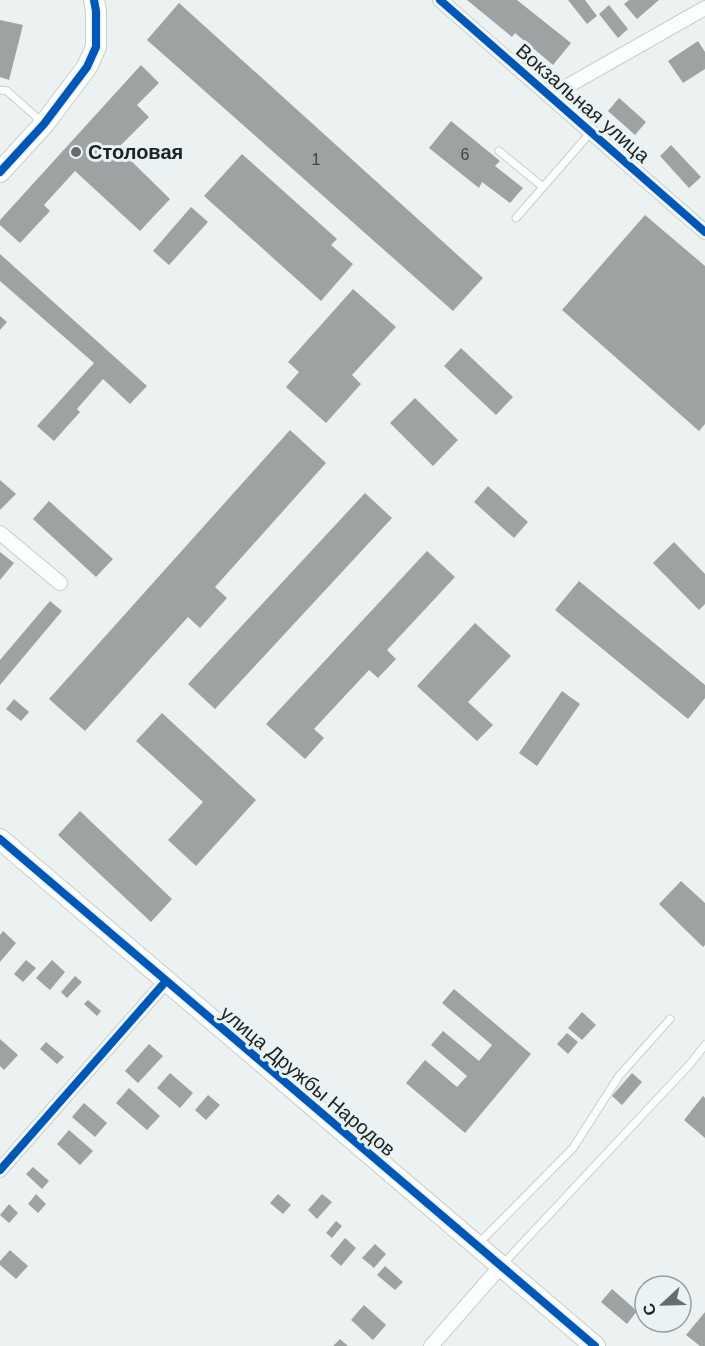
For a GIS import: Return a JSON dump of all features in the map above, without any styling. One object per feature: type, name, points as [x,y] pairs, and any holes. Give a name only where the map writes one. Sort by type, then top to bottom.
[{"type":"street","name":"Вокзальная улица","points":[[440,0],[705,232]]},
{"type":"street","points":[[0,172],[44,124],[87,67],[96,47],[93,6]]},
{"type":"street","points":[[550,96],[705,8]]},
{"type":"street","points":[[0,533],[60,583]]},
{"type":"street","name":"улица Дружбы Народов","points":[[0,839],[595,1346]]},
{"type":"street","points":[[0,1170],[166,981]]},
{"type":"street","points":[[431,1346],[501,1266]]},
{"type":"lane","points":[[0,90],[7,91],[44,124]]},
{"type":"lane","points":[[516,218],[591,132]]},
{"type":"lane","points":[[499,151],[543,187]]},
{"type":"lane","points":[[476,1245],[573,1148],[619,1076],[670,1019]]},
{"type":"lane","points":[[501,1266],[691,1063],[705,1045]]},
{"type":"building","points":[[467,0],[517,0],[571,43],[553,65],[515,33],[512,37]]},
{"type":"building","points":[[568,0],[585,0],[597,16],[587,24]]},
{"type":"building","points":[[629,0],[659,0],[637,19],[624,4]]},
{"type":"building","points":[[179,3],[483,278],[453,311],[147,40]]},
{"type":"building","points":[[609,5],[628,29],[618,38],[599,14]]},
{"type":"building","points":[[0,20],[23,25],[9,80],[0,77]]},
{"type":"building","points":[[698,41],[705,52],[705,69],[683,83],[668,61]]},
{"type":"building","points":[[141,65],[159,83],[137,105],[149,117],[118,148],[170,199],[140,231],[75,171],[44,205],[50,211],[20,243],[0,225],[0,220]]},
{"type":"building","points":[[619,98],[646,122],[635,135],[608,111]]},
{"type":"building","points":[[451,121],[500,161],[495,166],[523,188],[510,203],[482,182],[479,188],[429,148]]},
{"type":"building","points":[[671,145],[701,177],[689,188],[660,156]]},
{"type":"building","points":[[242,154],[337,239],[331,245],[353,264],[321,301],[204,196]]},
{"type":"building","points":[[191,207],[208,222],[169,265],[153,251]]},
{"type":"building","points":[[645,215],[705,266],[705,424],[699,431],[562,310]]},
{"type":"building","points":[[0,254],[147,386],[130,404],[103,379],[77,409],[80,412],[54,441],[37,426],[94,363],[0,281]]},
{"type":"building","points":[[353,289],[396,327],[352,375],[361,384],[326,423],[286,387],[299,372],[288,362]]},
{"type":"building","points":[[0,316],[7,322],[0,330]]},
{"type":"building","points":[[461,348],[513,397],[496,415],[444,366]]},
{"type":"building","points":[[415,398],[458,440],[433,466],[390,423]]},
{"type":"building","points":[[290,430],[326,463],[215,587],[227,598],[200,628],[188,617],[85,731],[49,699]]},
{"type":"building","points":[[0,480],[16,494],[0,510]]},
{"type":"building","points":[[488,486],[528,522],[514,538],[474,502]]},
{"type":"building","points":[[365,493],[392,518],[215,709],[188,684]]},
{"type":"building","points":[[49,501],[113,559],[96,577],[33,519]]},
{"type":"building","points":[[674,542],[705,574],[705,604],[699,610],[653,563]]},
{"type":"building","points":[[427,551],[455,577],[387,650],[396,659],[378,678],[369,670],[314,729],[324,738],[305,759],[266,724]]},
{"type":"building","points":[[0,552],[14,563],[0,580]]},
{"type":"building","points":[[579,581],[705,685],[705,698],[688,719],[555,610]]},
{"type":"building","points":[[50,601],[62,611],[0,685],[0,660]]},
{"type":"building","points":[[475,623],[511,656],[468,702],[493,725],[477,741],[417,686]]},
{"type":"building","points":[[562,691],[580,704],[537,766],[519,753]]},
{"type":"building","points":[[14,699],[29,712],[21,721],[6,709]]},
{"type":"building","points":[[162,713],[256,800],[196,866],[168,840],[203,802],[136,741]]},
{"type":"building","points":[[80,811],[172,899],[151,922],[58,835]]},
{"type":"building","points":[[681,881],[705,903],[705,945],[703,947],[659,904]]},
{"type":"building","points":[[3,931],[16,943],[0,962],[0,935]]},
{"type":"building","points":[[26,960],[36,968],[23,982],[14,974]]},
{"type":"building","points":[[52,960],[65,972],[50,990],[36,978]]},
{"type":"building","points":[[75,976],[82,982],[67,998],[61,992]]},
{"type":"building","points":[[454,989],[531,1054],[465,1133],[406,1083],[425,1060],[457,1087],[467,1076],[431,1045],[443,1031],[479,1061],[492,1045],[442,1003]]},
{"type":"building","points":[[88,1000],[101,1011],[97,1016],[84,1004]]},
{"type":"building","points":[[582,1012],[596,1025],[582,1040],[568,1028]]},
{"type":"building","points":[[567,1033],[578,1042],[568,1054],[557,1044]]},
{"type":"building","points":[[0,1039],[18,1055],[4,1070],[0,1066]]},
{"type":"building","points":[[46,1042],[64,1057],[57,1064],[40,1049]]},
{"type":"building","points":[[149,1044],[163,1056],[138,1083],[125,1071]]},
{"type":"building","points":[[170,1073],[193,1093],[180,1108],[157,1088]]},
{"type":"building","points":[[632,1073],[642,1082],[622,1105],[612,1096]]},
{"type":"building","points":[[129,1088],[160,1116],[147,1130],[116,1103]]},
{"type":"building","points":[[208,1095],[220,1105],[206,1120],[195,1110]]},
{"type":"building","points":[[703,1096],[705,1098],[705,1138],[684,1120]]},
{"type":"building","points":[[84,1103],[107,1123],[95,1137],[72,1117]]},
{"type":"building","points":[[69,1130],[93,1151],[80,1165],[57,1144]]},
{"type":"building","points":[[33,1167],[49,1181],[42,1189],[26,1174]]},
{"type":"building","points":[[36,1194],[46,1204],[38,1213],[28,1204]]},
{"type":"building","points":[[278,1194],[291,1205],[283,1214],[270,1203]]},
{"type":"building","points":[[322,1194],[332,1202],[317,1219],[308,1210]]},
{"type":"building","points":[[9,1204],[18,1213],[9,1223],[0,1215]]},
{"type":"building","points":[[336,1221],[342,1226],[332,1238],[326,1233]]},
{"type":"building","points":[[345,1238],[356,1248],[341,1266],[330,1256]]},
{"type":"building","points":[[375,1244],[386,1254],[374,1268],[362,1258]]},
{"type":"building","points":[[10,1250],[28,1266],[16,1279],[0,1265],[0,1261]]},
{"type":"building","points":[[385,1266],[403,1282],[395,1290],[377,1275]]},
{"type":"building","points":[[612,1289],[633,1307],[633,1316],[627,1324],[601,1302]]},
{"type":"building","points":[[364,1305],[386,1325],[373,1340],[351,1320]]},
{"type":"building","points":[[705,1312],[705,1346],[700,1346],[686,1335],[693,1334],[693,1327]]},
{"type":"building","points":[[340,1339],[348,1346],[333,1346]]},
{"type":"cycle path","points":[[0,172],[44,124],[87,67],[96,47],[94,0]]},
{"type":"cycle path","points":[[440,0],[705,232]]},
{"type":"cycle path","points":[[0,839],[595,1346]]},
{"type":"cycle path","points":[[0,1170],[166,981]]},
{"type":"place","name":"Столовая","points":[[76,152]]}]
